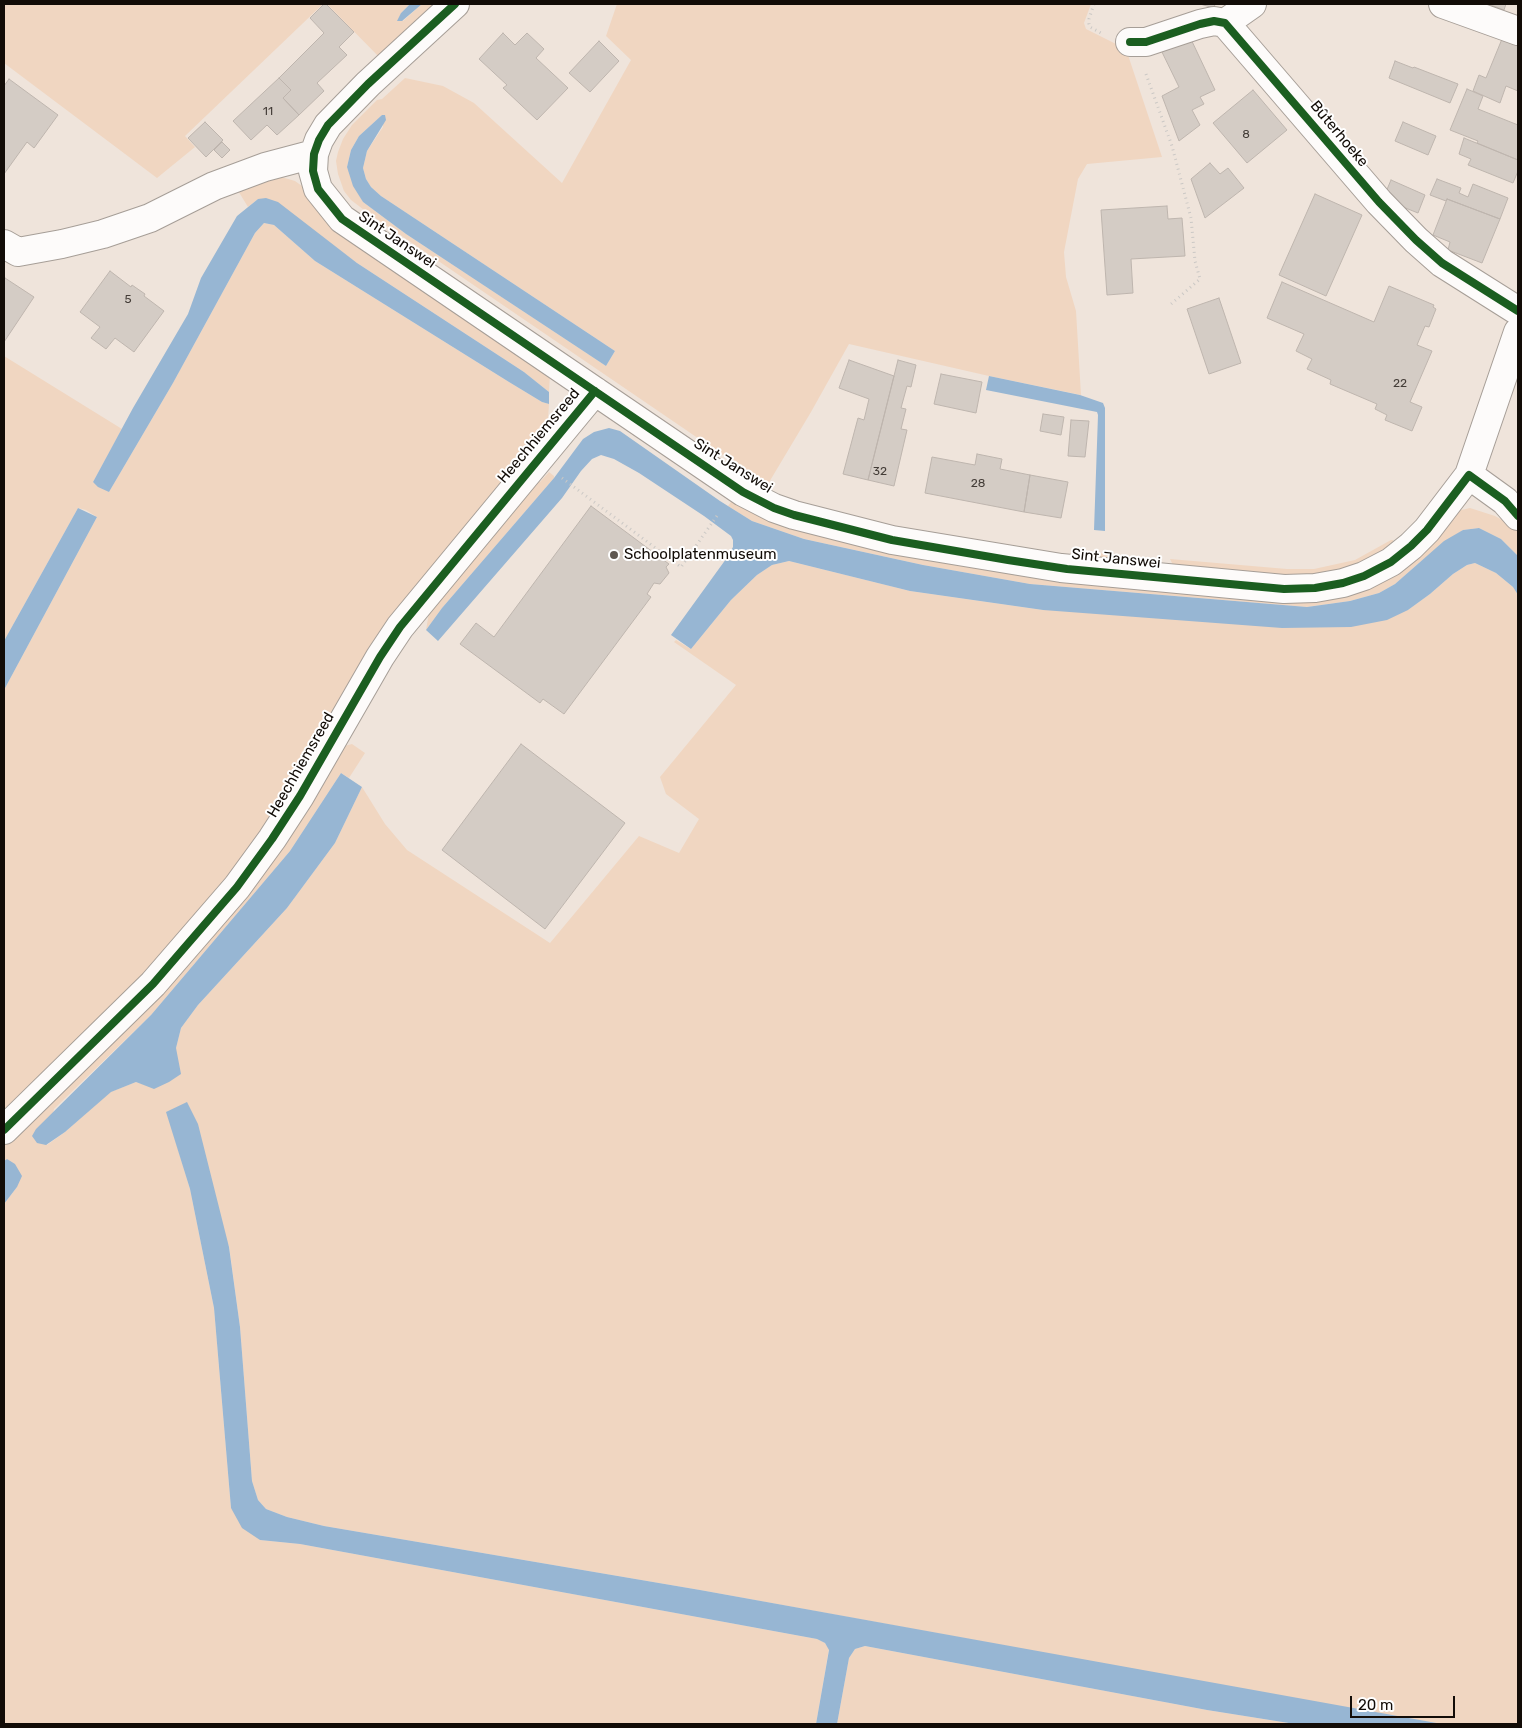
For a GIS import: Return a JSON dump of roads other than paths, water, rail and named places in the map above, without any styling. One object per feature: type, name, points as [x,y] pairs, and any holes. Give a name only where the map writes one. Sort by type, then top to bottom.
[{"type":"street","name":"Sint Janswei","points":[[455,4],[368,84],[328,124],[314,154],[313,171],[318,189],[342,219],[743,492],[774,508],[794,515],[892,540],[1060,568],[1284,589],[1315,588],[1343,583],[1364,576],[1391,562],[1411,546],[1427,530],[1469,475],[1510,384],[1518,332]]},
{"type":"street","points":[[1130,42],[1146,42],[1200,24],[1225,23],[1252,4]]},
{"type":"street","points":[[1443,4],[1518,31]]},
{"type":"street","name":"Bûterhoeke","points":[[1225,23],[1379,202],[1416,240],[1442,263],[1518,311]]},
{"type":"street","points":[[4,244],[18,252],[103,234],[150,218],[214,186],[265,167],[314,154]]},
{"type":"street","name":"Heechhiemsreed","points":[[4,1130],[153,984],[237,888],[300,796],[380,657],[400,627],[595,391]]},
{"type":"street","points":[[1469,475],[1506,502],[1518,516]]},
{"type":"water","points":[[410,4],[422,4],[402,21],[397,21],[401,13]]},
{"type":"water","points":[[382,115],[385,115],[386,120],[367,151],[363,168],[366,179],[371,187],[381,196],[615,351],[606,366],[406,234],[363,202],[353,186],[347,167],[351,150],[359,136]]},
{"type":"water","points":[[266,198],[278,202],[357,263],[524,372],[549,392],[549,404],[542,402],[509,382],[315,261],[274,225],[264,223],[255,233],[173,383],[109,492],[98,487],[93,482],[133,408],[188,314],[201,278],[237,216],[258,199]]},
{"type":"water","points":[[989,376],[1080,395],[1103,403],[1105,408],[1105,531],[1094,530],[1097,412],[986,390]]},
{"type":"water","points":[[609,428],[620,431],[720,501],[752,521],[804,539],[923,565],[1030,584],[1307,607],[1350,601],[1379,593],[1395,584],[1444,541],[1463,530],[1479,528],[1501,539],[1518,556],[1518,595],[1513,587],[1496,573],[1475,563],[1467,565],[1453,574],[1408,610],[1387,620],[1351,627],[1282,628],[1043,610],[910,591],[789,561],[772,565],[757,575],[731,600],[691,649],[671,635],[726,559],[733,547],[733,540],[731,536],[704,516],[639,473],[614,459],[601,455],[592,459],[581,471],[562,498],[438,641],[426,630],[442,608],[554,478],[583,439],[594,432]]},
{"type":"water","points":[[78,508],[97,517],[4,690],[4,641]]},
{"type":"water","points":[[341,773],[362,787],[335,843],[287,908],[198,1005],[181,1028],[176,1048],[181,1074],[154,1089],[136,1082],[111,1092],[65,1132],[46,1145],[37,1143],[32,1136],[36,1129],[151,1015],[290,851]]},
{"type":"water","points":[[187,1102],[198,1124],[229,1247],[240,1327],[252,1481],[258,1500],[266,1509],[287,1517],[324,1526],[700,1590],[1442,1724],[1295,1724],[1207,1710],[865,1646],[855,1649],[849,1658],[837,1724],[816,1724],[829,1650],[825,1643],[817,1639],[300,1544],[260,1540],[242,1528],[231,1508],[214,1308],[190,1189],[166,1112]]},
{"type":"water","points":[[7,1159],[15,1164],[22,1176],[17,1187],[4,1204],[4,1161]]},
{"type":"place","name":"Schoolplatenmuseum","points":[[614,555]]}]
